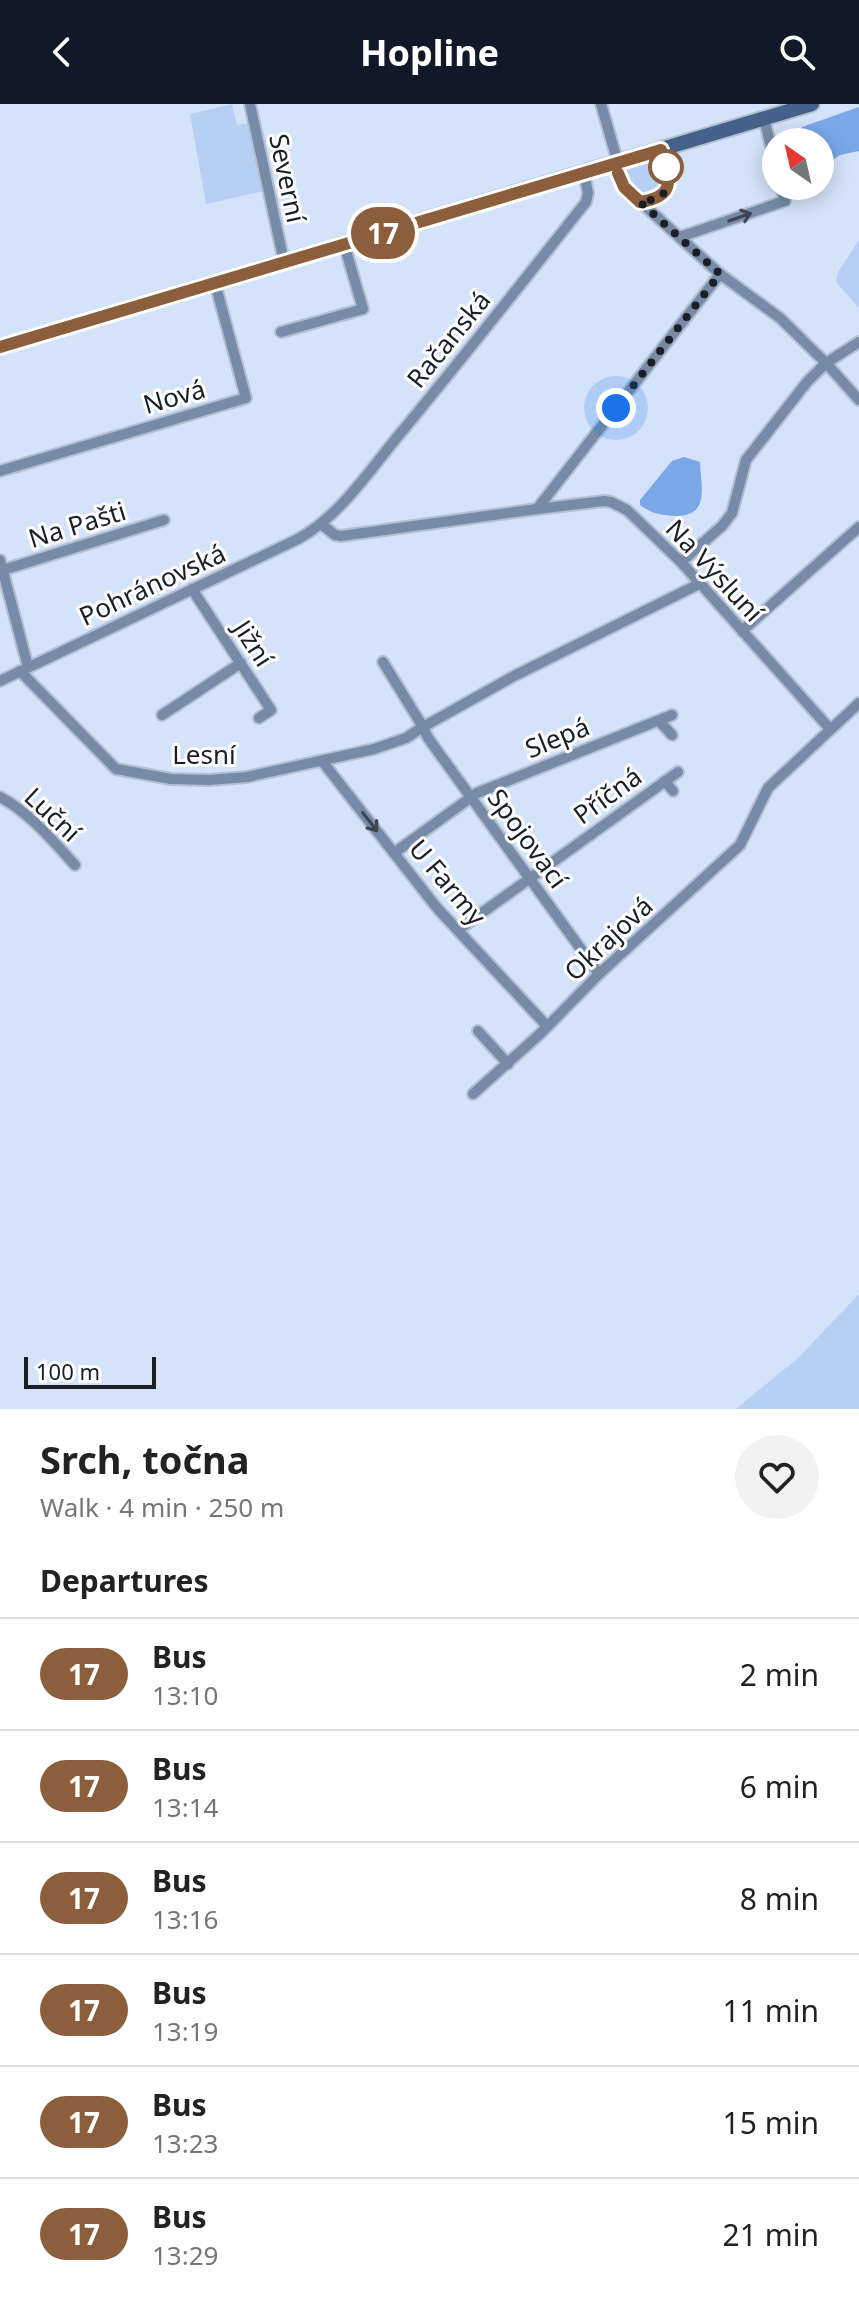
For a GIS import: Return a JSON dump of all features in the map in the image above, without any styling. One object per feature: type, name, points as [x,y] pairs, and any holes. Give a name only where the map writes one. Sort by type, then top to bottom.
[{"type":"street","name":"Severní","points":[[250,104],[284,262]]},
{"type":"street","points":[[601,104],[624,187],[720,274],[780,318],[859,400]]},
{"type":"street","points":[[0,347],[812,104]]},
{"type":"street","points":[[764,119],[766,128]]},
{"type":"street","points":[[640,202],[658,197],[668,188],[669,178],[661,150]]},
{"type":"street","name":"Račanská","points":[[321,524],[418,412],[586,202],[588,193],[584,173]]},
{"type":"street","points":[[680,237],[785,200]]},
{"type":"street","points":[[281,332],[363,309],[344,244]]},
{"type":"street","points":[[537,509],[720,274]]},
{"type":"street","name":"Nová","points":[[0,471],[246,398],[215,283]]},
{"type":"street","points":[[681,562],[722,526],[732,513],[746,460],[807,382],[826,363],[859,342]]},
{"type":"street","name":"Na Výsluní","points":[[321,524],[341,536],[611,502],[627,510],[681,562],[830,729]]},
{"type":"street","name":"Na Pašti","points":[[2,565],[164,520]]},
{"type":"street","name":"Pohránovská","points":[[0,681],[298,539],[321,524]]},
{"type":"street","points":[[742,631],[859,527]]},
{"type":"street","points":[[2,565],[24,669]]},
{"type":"street","name":"Lesní","points":[[24,669],[116,769],[171,779],[247,777],[385,746],[406,738],[514,676],[701,583]]},
{"type":"street","name":"Jižní","points":[[192,589],[271,710],[259,718]]},
{"type":"street","points":[[383,662],[423,727]]},
{"type":"street","points":[[162,715],[241,663]]},
{"type":"street","name":"Okrajová","points":[[473,1094],[740,845],[768,788],[859,703]]},
{"type":"street","name":"Slepá","points":[[394,853],[477,793],[672,715]]},
{"type":"street","points":[[659,721],[672,735]]},
{"type":"street","name":"Spojovací","points":[[423,727],[599,974]]},
{"type":"street","name":"U Farmy","points":[[322,761],[437,908],[546,1025]]},
{"type":"street","name":"Příčná","points":[[458,930],[678,772]]},
{"type":"street","name":"Příčná","points":[[665,781],[673,791]]},
{"type":"street","name":"Luční","points":[[0,797],[17,807],[75,865]]},
{"type":"street","points":[[478,1031],[508,1064]]},
{"type":"shaded area","points":[[232,104],[237,125],[249,123],[264,191],[206,204],[190,114]]},
{"type":"shaded area","points":[[652,159],[662,169],[664,180],[657,190],[644,196],[631,186],[624,169],[626,165]]},
{"type":"shaded area","points":[[859,240],[859,308],[836,282],[838,272]]},
{"type":"shaded area","points":[[859,1294],[859,1409],[736,1409],[798,1358]]},
{"type":"water","points":[[859,107],[859,151],[834,159],[834,128],[802,127]]},
{"type":"water","points":[[684,457],[700,462],[702,490],[699,506],[687,515],[676,516],[653,512],[640,505],[640,500],[672,461]]},
{"type":"bus line","name":"17","points":[[0,347],[661,150],[669,185],[658,197],[640,202],[624,187],[618,173]]},
{"type":"route","points":[[616,408],[720,274],[640,202],[651,200],[666,191],[669,185],[666,167]]}]
